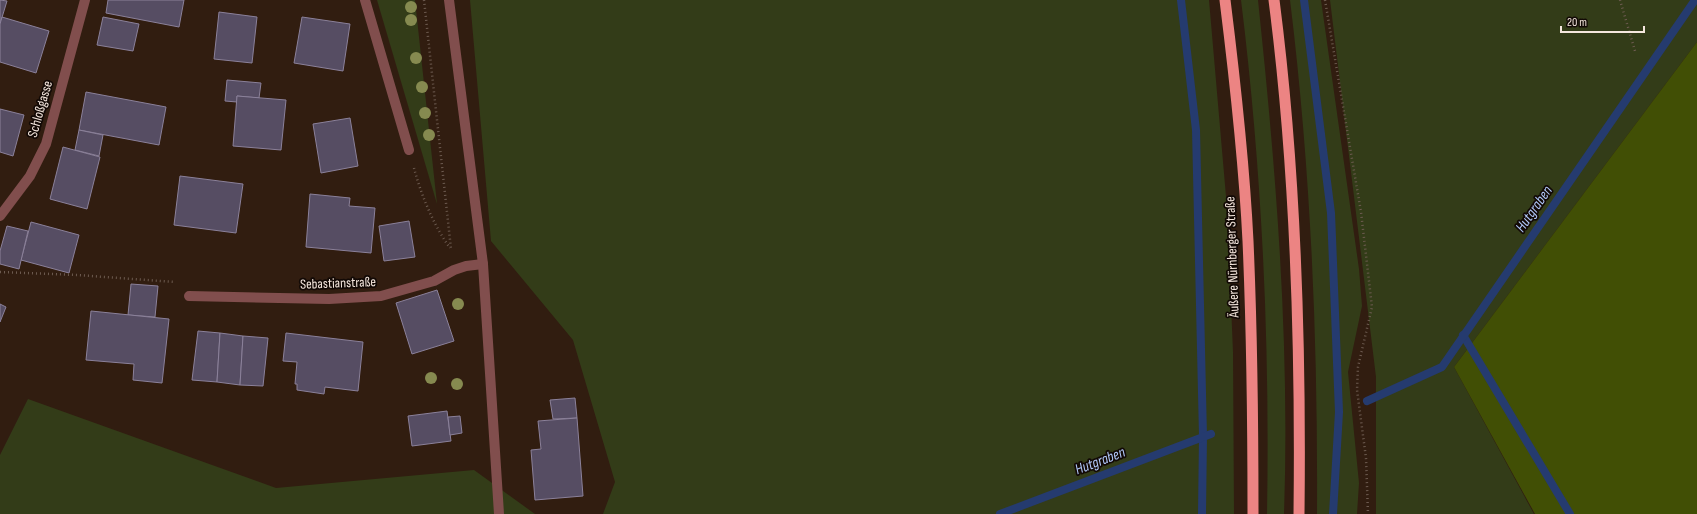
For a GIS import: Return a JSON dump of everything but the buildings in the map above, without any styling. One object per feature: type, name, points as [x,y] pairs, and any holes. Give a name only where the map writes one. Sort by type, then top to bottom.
[{"type":"highway","name":"Äußere Nürnberger Straße","points":[[1225,0],[1241,145],[1248,241],[1253,403],[1253,514]]},
{"type":"highway","points":[[1274,0],[1295,226],[1298,334],[1299,514]]},
{"type":"street","name":"Schloßgasse","points":[[0,216],[30,176],[41,155],[85,0]]},
{"type":"street","points":[[365,0],[409,150]]},
{"type":"street","points":[[449,0],[483,264],[499,514]]},
{"type":"street","name":"Sebastianstraße","points":[[189,296],[356,299],[381,296],[421,285],[434,281],[454,270],[466,266],[483,264]]},
{"type":"path","points":[[424,0],[454,270]]},
{"type":"path","points":[[1325,0],[1360,212],[1372,307],[1358,368],[1357,390],[1366,458],[1368,514]]},
{"type":"path","points":[[1620,0],[1635,52]]},
{"type":"path","points":[[409,150],[417,180],[442,237],[451,249]]},
{"type":"path","points":[[0,272],[76,275],[184,283],[189,296]]},
{"type":"green space","points":[[377,0],[415,0],[437,204]]},
{"type":"green space","points":[[470,0],[1209,0],[1227,208],[1233,352],[1234,514],[603,514],[615,482],[573,340],[491,241]]},
{"type":"green space","points":[[1241,0],[1258,0],[1276,192],[1285,385],[1284,514],[1267,514],[1267,385],[1263,256],[1254,128]]},
{"type":"green space","points":[[1290,0],[1321,0],[1359,269],[1362,306],[1348,372],[1359,483],[1357,514],[1317,514],[1316,385],[1312,257],[1303,128]]},
{"type":"green space","points":[[1330,0],[1697,0],[1697,42],[1454,367],[1534,514],[1376,514],[1376,377]]},
{"type":"green space","points":[[1697,42],[1697,514],[1535,514],[1454,367]]},
{"type":"green space","points":[[28,399],[276,488],[474,470],[535,514],[0,514],[0,455]]},
{"type":"waterway","points":[[1181,0],[1196,130],[1203,436],[1202,514]]},
{"type":"waterway","points":[[1304,0],[1331,213],[1339,412],[1333,514]]},
{"type":"waterway","name":"Hutgraben","points":[[1367,401],[1442,367],[1695,0]]},
{"type":"waterway","points":[[1463,335],[1570,514]]},
{"type":"waterway","name":"Hutgraben","points":[[1000,514],[1211,434]]}]
